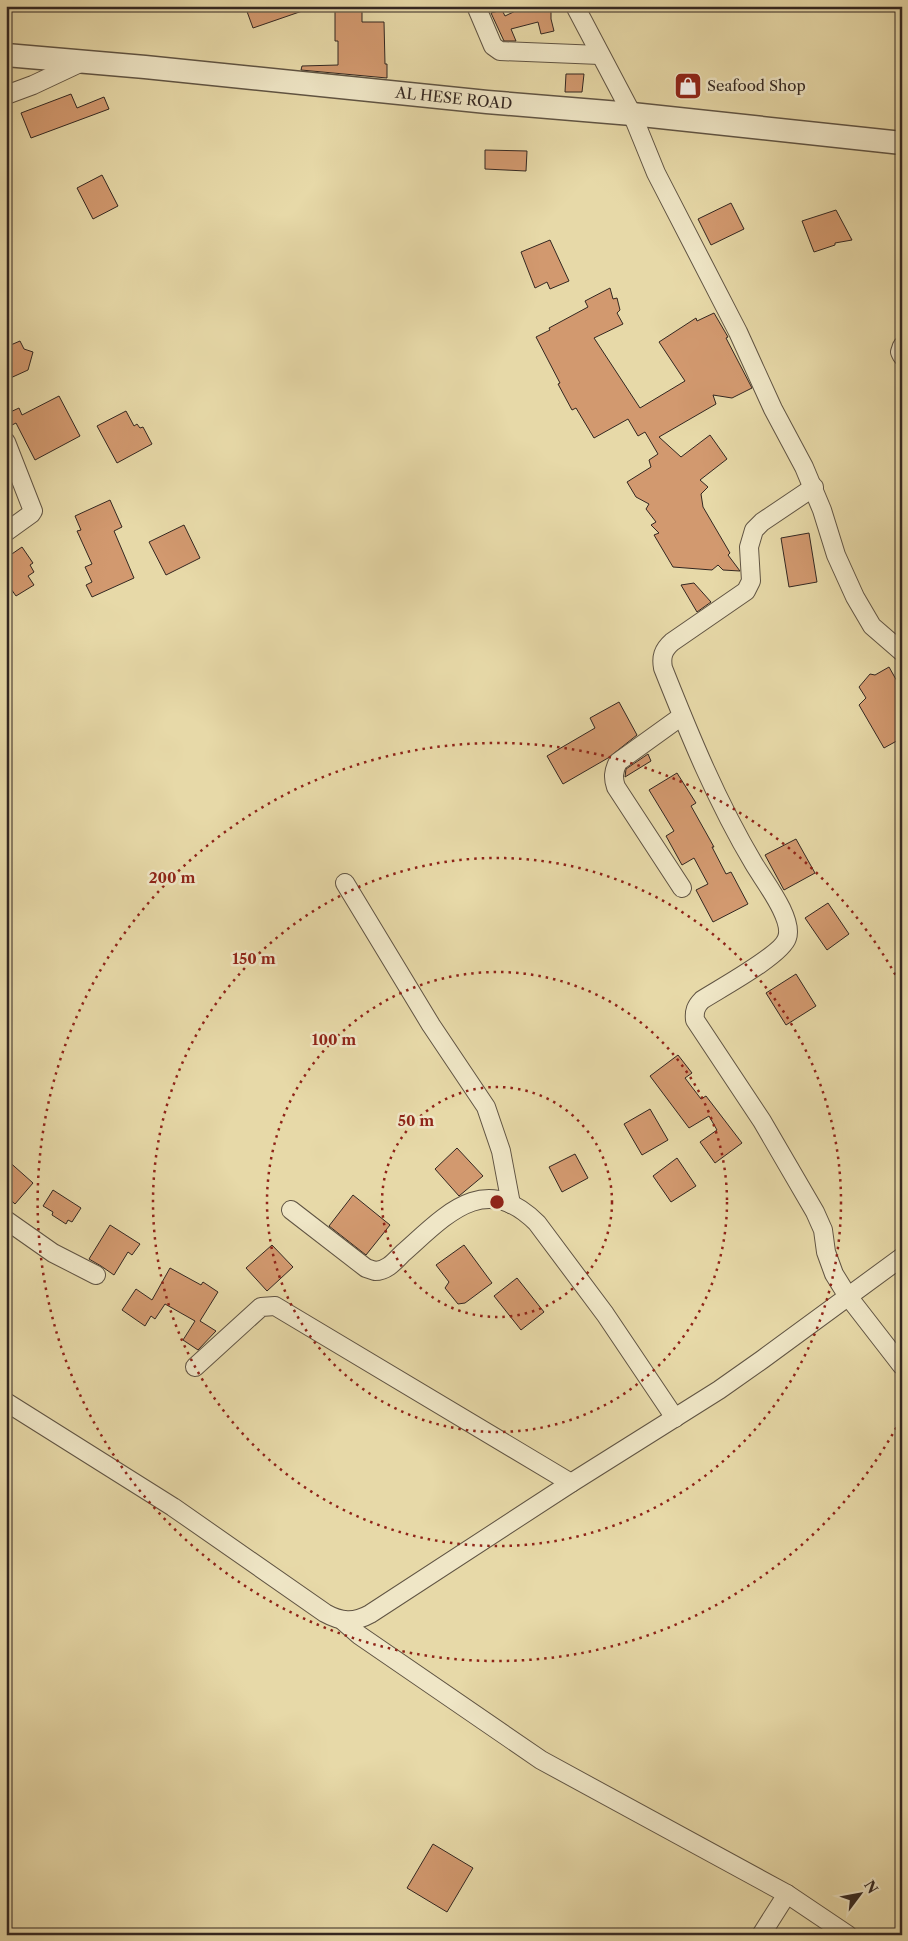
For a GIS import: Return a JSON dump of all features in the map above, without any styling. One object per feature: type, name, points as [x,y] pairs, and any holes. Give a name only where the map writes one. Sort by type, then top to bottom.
[{"type":"street","points":[[476,6],[494,46],[500,51],[600,55]]},
{"type":"street","points":[[575,6],[632,114],[660,180],[738,332],[773,409],[814,487],[836,555],[855,596],[872,626],[902,652]]},
{"type":"street","name":"AL HESE ROAD","points":[[6,55],[488,102],[632,114],[902,143]]},
{"type":"street","points":[[6,95],[33,85],[82,62]]},
{"type":"street","points":[[902,346],[900,352],[902,356]]},
{"type":"street","points":[[6,442],[33,510],[31,514],[6,532]]},
{"type":"street","points":[[814,487],[762,522],[754,530],[749,547],[751,581],[746,591],[672,642],[664,651],[663,668],[723,810],[784,914],[788,929],[788,937],[780,950],[702,1000],[694,1012],[695,1020],[762,1121],[815,1212],[823,1230],[826,1252],[834,1274],[847,1296],[902,1366]]},
{"type":"street","points":[[682,716],[618,762],[614,770],[616,787],[682,888]]},
{"type":"street","points":[[345,883],[431,1025],[486,1107],[501,1151],[511,1204]]},
{"type":"street","points":[[291,1210],[366,1268],[379,1271],[388,1267],[449,1213],[463,1204],[479,1200],[495,1200],[511,1204],[525,1212],[542,1231],[605,1314],[675,1418]]},
{"type":"street","points":[[6,1220],[54,1253],[96,1275]]},
{"type":"street","points":[[343,1621],[352,1621],[370,1614],[571,1483],[675,1418],[763,1360],[902,1256]]},
{"type":"street","points":[[195,1367],[261,1307],[274,1306],[571,1483]]},
{"type":"street","points":[[6,1402],[173,1507],[325,1613],[343,1621],[359,1635],[541,1760],[787,1894],[848,1935]]},
{"type":"street","points":[[761,1935],[787,1894]]},
{"type":"building","points":[[245,6],[311,6],[311,8],[253,28]]},
{"type":"building","points":[[526,6],[551,6],[551,19],[554,31],[541,34],[538,22],[511,29],[516,41],[504,41],[491,13],[502,10],[505,16]]},
{"type":"building","points":[[335,10],[362,11],[362,22],[384,22],[387,78],[301,70],[302,66],[338,65],[338,41],[335,41]]},
{"type":"building","points":[[566,74],[584,74],[582,92],[565,92]]},
{"type":"building","points":[[71,94],[77,108],[104,97],[109,109],[31,138],[21,113]]},
{"type":"building","points":[[485,150],[527,151],[526,171],[485,169]]},
{"type":"building","points":[[102,175],[118,206],[93,219],[77,188]]},
{"type":"building","points":[[731,203],[744,229],[711,245],[698,219]]},
{"type":"building","points":[[836,210],[852,240],[835,243],[835,245],[814,252],[802,221]]},
{"type":"building","points":[[550,240],[569,281],[550,289],[547,282],[535,288],[521,252]]},
{"type":"building","points":[[610,288],[613,299],[617,298],[620,310],[617,313],[623,324],[594,338],[640,408],[685,381],[659,342],[696,318],[697,321],[714,313],[728,337],[726,338],[752,388],[732,398],[713,395],[716,404],[659,437],[681,457],[710,435],[727,459],[700,480],[708,487],[701,494],[703,507],[730,553],[728,555],[740,571],[723,570],[718,565],[712,570],[673,567],[654,535],[659,533],[651,525],[656,522],[646,509],[649,504],[636,497],[627,482],[651,467],[649,460],[658,454],[645,432],[638,436],[628,419],[594,438],[576,408],[572,410],[536,337],[588,307],[585,301]]},
{"type":"building","points":[[20,341],[24,349],[33,352],[28,370],[6,380],[6,347]]},
{"type":"building","points":[[59,396],[80,436],[35,460],[16,423],[6,428],[6,414],[19,408],[22,415]]},
{"type":"building","points":[[126,411],[134,426],[137,424],[140,428],[143,427],[152,444],[117,463],[97,426]]},
{"type":"building","points":[[110,500],[122,527],[114,531],[134,578],[92,597],[86,585],[92,582],[85,567],[92,564],[77,531],[81,530],[75,516]]},
{"type":"building","points":[[184,525],[200,558],[166,575],[149,542]]},
{"type":"building","points":[[809,533],[817,582],[789,587],[781,538]]},
{"type":"building","points":[[22,547],[33,563],[30,565],[34,572],[28,576],[34,585],[16,596],[6,582],[6,558]]},
{"type":"building","points":[[694,583],[711,602],[697,612],[681,585]]},
{"type":"building","points":[[889,667],[902,690],[902,738],[884,748],[859,705],[866,698],[859,687],[870,674],[875,675]]},
{"type":"building","points":[[619,702],[637,735],[608,758],[563,784],[547,756],[595,728],[590,718]]},
{"type":"building","points":[[648,754],[651,761],[625,777],[626,769]]},
{"type":"building","points":[[677,773],[696,803],[691,806],[714,847],[712,847],[726,874],[731,872],[748,904],[713,922],[696,890],[708,884],[694,858],[682,865],[666,836],[674,831],[649,790]]},
{"type":"building","points":[[796,839],[815,873],[784,890],[765,855]]},
{"type":"building","points":[[828,903],[849,934],[827,950],[805,918]]},
{"type":"building","points":[[796,974],[816,1006],[786,1025],[766,993]]},
{"type":"building","points":[[678,1055],[692,1073],[685,1078],[701,1099],[706,1096],[742,1143],[715,1163],[700,1142],[717,1130],[709,1116],[689,1128],[650,1076]]},
{"type":"building","points":[[650,1109],[668,1140],[642,1155],[624,1124]]},
{"type":"building","points":[[457,1148],[483,1176],[459,1196],[435,1169]]},
{"type":"building","points":[[575,1154],[588,1178],[562,1192],[549,1167]]},
{"type":"building","points":[[677,1158],[696,1186],[671,1202],[653,1176]]},
{"type":"building","points":[[6,1159],[33,1183],[15,1204],[6,1196]]},
{"type":"building","points":[[53,1190],[81,1208],[72,1222],[68,1220],[66,1224],[52,1215],[53,1212],[43,1206]]},
{"type":"building","points":[[353,1195],[390,1225],[366,1255],[329,1226]]},
{"type":"building","points":[[110,1225],[140,1244],[132,1255],[128,1252],[114,1275],[89,1259]]},
{"type":"building","points":[[272,1245],[293,1267],[267,1291],[246,1268]]},
{"type":"building","points":[[464,1245],[492,1283],[465,1303],[458,1304],[445,1288],[449,1282],[436,1265]]},
{"type":"building","points":[[170,1268],[201,1285],[203,1282],[218,1292],[200,1321],[216,1331],[198,1350],[183,1340],[195,1321],[165,1304],[155,1319],[151,1316],[145,1326],[122,1310],[136,1289],[152,1300]]},
{"type":"building","points":[[517,1278],[544,1312],[521,1330],[494,1296]]},
{"type":"building","points":[[433,1844],[473,1868],[447,1912],[407,1888]]},
{"type":"place","name":"Seafood Shop","points":[[688,86]]}]
